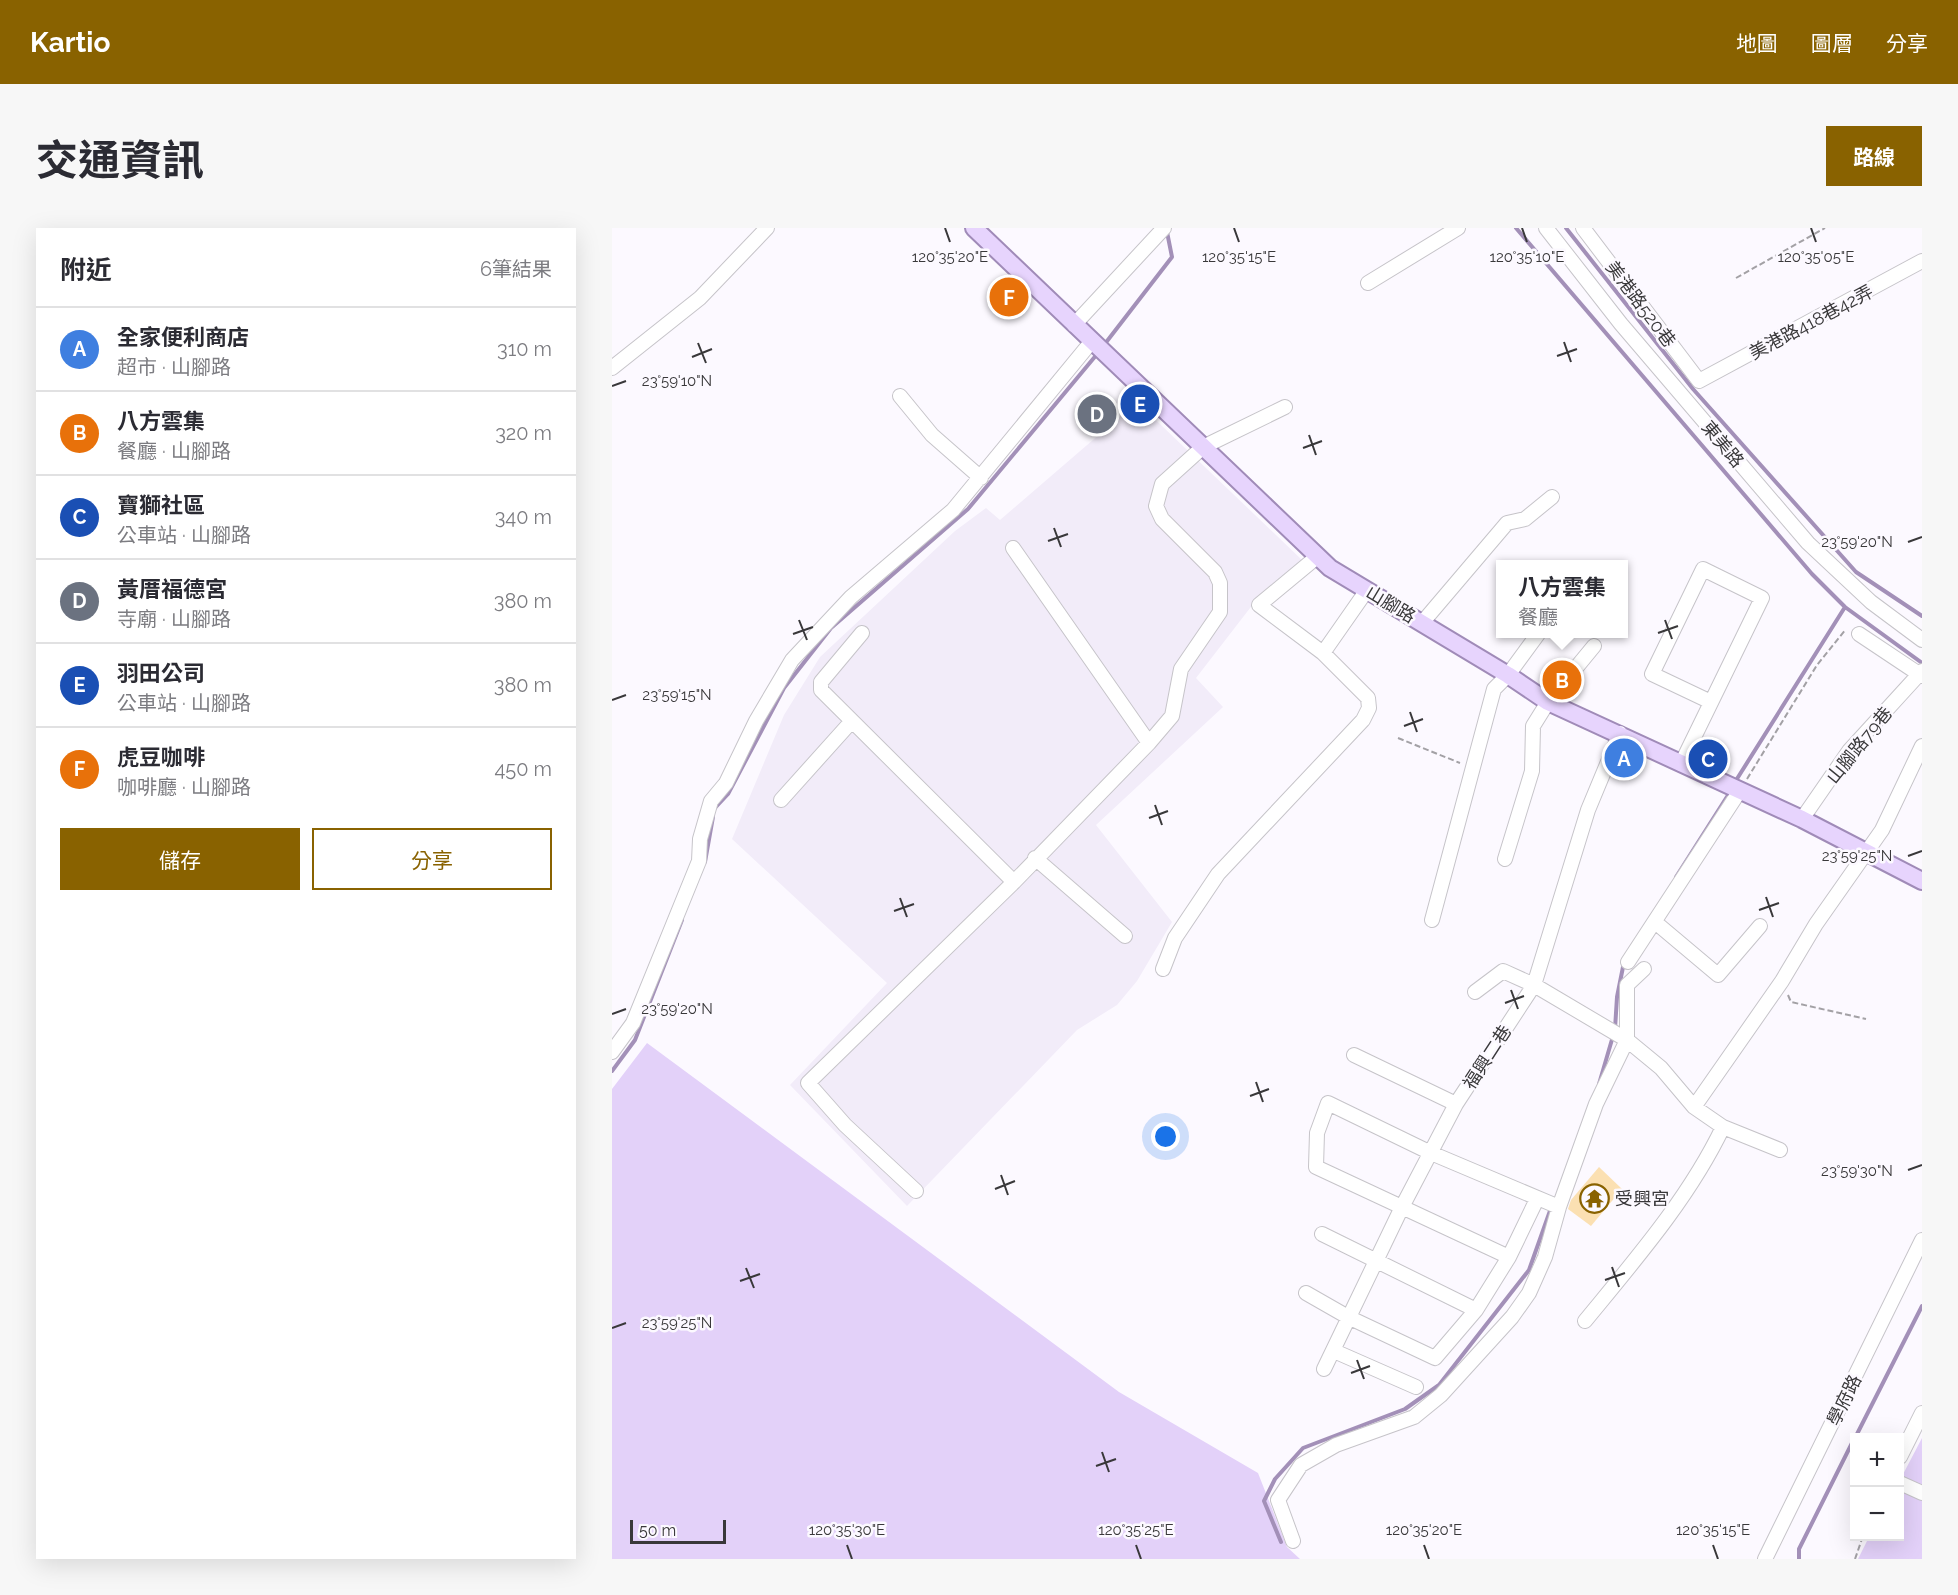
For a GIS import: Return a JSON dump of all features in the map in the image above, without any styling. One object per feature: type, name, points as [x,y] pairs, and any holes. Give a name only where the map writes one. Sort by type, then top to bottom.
[{"type":"main road","points":[[974,228],[1092,341]]},
{"type":"main road","name":"山腳路","points":[[1092,341],[1330,568],[1508,675],[1548,702],[1739,792]]},
{"type":"main road","points":[[1739,792],[1802,819],[1922,881]]},
{"type":"street","points":[[612,368],[700,298],[767,228]]},
{"type":"street","points":[[1074,325],[1164,228]]},
{"type":"street","points":[[1368,283],[1458,228]]},
{"type":"street","name":"東美路","points":[[1546,228],[1621,324],[1808,543],[1863,595],[1922,640]]},
{"type":"street","name":"美港路520巷","points":[[1583,228],[1699,381]]},
{"type":"street","name":"美港路418巷42弄","points":[[1699,381],[1922,261]]},
{"type":"street","points":[[612,1052],[633,1023],[699,861],[700,839],[711,801],[726,783],[756,721],[792,660],[851,597],[953,510],[1092,341]]},
{"type":"street","points":[[900,396],[932,435],[981,478]]},
{"type":"street","points":[[916,1191],[845,1125],[808,1083],[1014,882],[1149,743],[1172,716],[1181,669],[1220,612],[1220,583],[1215,572],[1162,519],[1155,506],[1162,484],[1203,447],[1285,407]]},
{"type":"street","points":[[1422,623],[1507,523],[1525,519],[1552,497]]},
{"type":"street","points":[[1013,548],[1149,743]]},
{"type":"street","points":[[1163,969],[1175,938],[1218,874],[1363,720],[1369,708],[1368,698],[1323,653],[1259,605],[1318,556]]},
{"type":"street","points":[[1681,764],[1762,598],[1702,569],[1652,674],[1711,702]]},
{"type":"street","points":[[1323,653],[1367,590]]},
{"type":"street","points":[[862,633],[821,682],[821,690],[1014,882]]},
{"type":"street","points":[[1859,634],[1921,673]]},
{"type":"street","points":[[1432,920],[1494,688],[1508,675],[1534,638]]},
{"type":"street","points":[[1505,859],[1532,771],[1533,726],[1548,702],[1594,646]]},
{"type":"street","name":"山腳路79巷","points":[[1802,819],[1849,751],[1921,673]]},
{"type":"street","points":[[781,800],[851,722]]},
{"type":"street","name":"福興二巷","points":[[1324,1369],[1402,1207],[1456,1104],[1534,985],[1588,810],[1620,734]]},
{"type":"street","points":[[1694,1107],[1782,981],[1816,924],[1882,830],[1922,746]]},
{"type":"street","points":[[1628,962],[1739,792]]},
{"type":"street","points":[[1035,858],[1125,936]]},
{"type":"street","points":[[1655,922],[1718,975],[1760,926]]},
{"type":"street","points":[[1293,1541],[1278,1500],[1301,1465],[1336,1445],[1414,1417],[1441,1395],[1512,1317],[1529,1293],[1545,1257],[1559,1207],[1596,1104],[1627,1040],[1627,985],[1644,969]]},
{"type":"street","points":[[1475,992],[1503,971],[1534,985],[1627,1040],[1661,1068],[1694,1107],[1723,1127],[1780,1150]]},
{"type":"street","points":[[1354,1054],[1456,1104]]},
{"type":"street","points":[[1509,1257],[1316,1167],[1317,1133],[1328,1103],[1431,1153],[1559,1207]]},
{"type":"street","points":[[1585,1321],[1651,1240],[1707,1158],[1723,1127]]},
{"type":"street","points":[[1306,1293],[1348,1317],[1435,1358],[1476,1310],[1509,1257],[1537,1199]]},
{"type":"street","points":[[1322,1234],[1476,1310]]},
{"type":"street","name":"學府路","points":[[1765,1559],[1922,1240]]},
{"type":"street","points":[[1334,1351],[1416,1388]]},
{"type":"street","points":[[1904,1447],[1922,1413]]},
{"type":"street","points":[[1904,1485],[1922,1493]]},
{"type":"path","points":[[1736,278],[1825,228]]},
{"type":"path","points":[[1739,792],[1817,665],[1846,628],[1859,634]]},
{"type":"path","points":[[1398,738],[1473,768]]},
{"type":"path","points":[[1782,981],[1791,1002],[1866,1019]]},
{"type":"path","points":[[1855,1559],[1861,1541]]},
{"type":"shaded area","points":[[1137,402],[1302,560],[1257,599],[1196,678],[1223,707],[1096,825],[1172,922],[1137,981],[1117,1005],[1077,1030],[907,1206],[790,1085],[887,983],[732,839],[784,715],[820,657],[955,531],[986,508],[1000,520]]},
{"type":"shaded area","points":[[647,1043],[1119,1392],[1258,1473],[1287,1547],[1300,1559],[612,1559],[612,1089]]},
{"type":"shaded area","points":[[1922,1438],[1922,1559],[1858,1559],[1867,1541],[1904,1541],[1904,1472]]},
{"type":"building","name":"受興宮","points":[[1599,1167],[1622,1189],[1591,1226],[1568,1209],[1571,1200]]},
{"type":"waterway","points":[[1516,228],[1812,574],[1845,607],[1922,663]]},
{"type":"waterway","points":[[1566,228],[1693,389],[1856,572],[1922,616]]},
{"type":"waterway","points":[[1104,345],[1172,257],[1167,232]]},
{"type":"waterway","points":[[714,809],[728,794],[784,688],[831,628],[968,509],[1098,353]]},
{"type":"waterway","points":[[1735,782],[1845,607]]},
{"type":"waterway","points":[[1676,877],[1730,792]]},
{"type":"waterway","points":[[705,862],[713,817]]},
{"type":"waterway","points":[[612,1071],[635,1040],[682,920]]},
{"type":"waterway","points":[[1615,1029],[1617,997],[1624,962]]},
{"type":"waterway","points":[[1599,1084],[1613,1036]]},
{"type":"waterway","points":[[1281,1542],[1264,1501],[1275,1479],[1303,1448],[1405,1409],[1439,1385],[1529,1270],[1551,1208]]},
{"type":"waterway","points":[[1858,1433],[1922,1306]]},
{"type":"waterway","points":[[1799,1559],[1799,1549],[1850,1447]]},
{"type":"place","name":"虎豆咖啡","points":[[1009,297]]},
{"type":"place","name":"羽田公司","points":[[1140,404]]},
{"type":"place","name":"黃厝福德宮","points":[[1097,414]]},
{"type":"place","name":"八方雲集","points":[[1562,680]]},
{"type":"place","name":"全家便利商店","points":[[1624,758]]},
{"type":"place","name":"寶獅社區","points":[[1708,759]]},
{"type":"place","name":"受興宮","points":[[1594,1198]]}]
